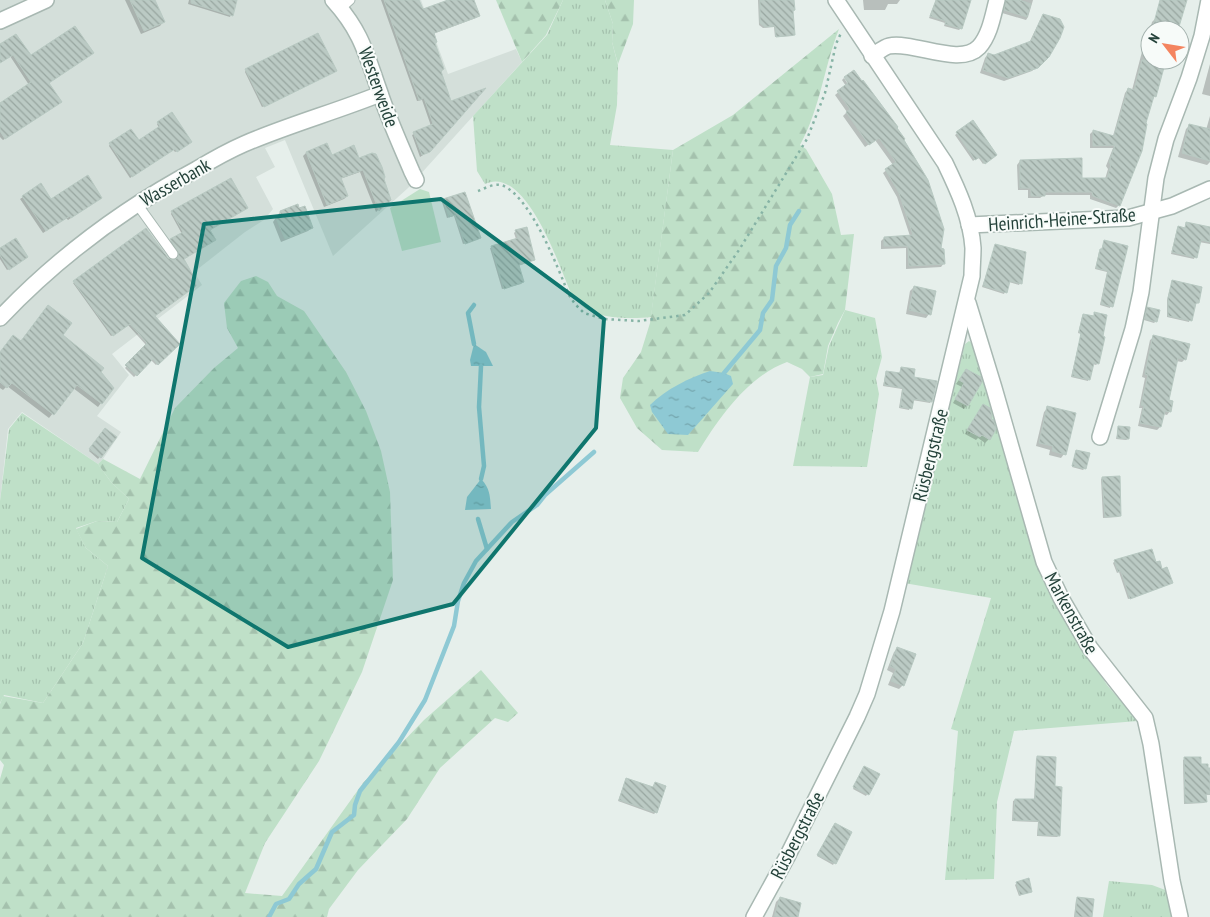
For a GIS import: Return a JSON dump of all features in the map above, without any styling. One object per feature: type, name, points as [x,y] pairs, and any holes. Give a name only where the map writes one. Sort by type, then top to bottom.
[{"type":"street","points":[[0,21],[46,0]]},
{"type":"street","name":"Rüsbergstraße","points":[[754,917],[787,858],[867,694],[892,611],[972,276],[973,249],[969,225],[959,191],[945,163],[836,0]]},
{"type":"street","points":[[872,56],[888,46],[918,47],[957,55],[971,52],[979,47],[988,31],[997,0]]},
{"type":"street","points":[[1100,437],[1133,329],[1142,284],[1156,178],[1166,139],[1189,78],[1202,36],[1209,0]]},
{"type":"street","name":"Westerweide","points":[[341,3],[365,47],[380,94],[416,180]]},
{"type":"street","name":"Wasserbank","points":[[0,318],[51,268],[165,186],[242,144],[380,94]]},
{"type":"street","name":"Heinrich-Heine-Straße","points":[[969,225],[1128,218],[1172,206],[1210,190]]},
{"type":"street","name":"Markenstraße","points":[[967,301],[1044,562],[1090,648],[1145,718],[1151,744],[1172,881],[1180,917]]},
{"type":"lane","points":[[138,204],[173,254]]},
{"type":"path","points":[[478,191],[494,184],[503,186],[515,195],[535,220],[569,295],[584,313],[604,319],[638,321],[685,315],[709,293],[734,257],[807,139],[825,92],[836,44],[848,20]]},
{"type":"highlighted area","points":[[441,199],[604,319],[596,428],[453,604],[288,647],[142,558],[204,224]]},
{"type":"shaded area","points":[[0,0],[421,0],[448,74],[516,49],[522,62],[408,188],[333,256],[285,140],[265,148],[275,167],[256,177],[273,209],[264,220],[245,232],[194,272],[202,285],[112,354],[129,375],[97,416],[121,432],[103,459],[98,464],[22,412],[8,429],[0,501]]},
{"type":"green space","points":[[496,0],[563,0],[546,35],[522,62]]},
{"type":"green space","points":[[563,0],[605,0],[613,24],[612,42],[618,65],[617,105],[610,145],[673,150],[651,317],[627,318],[600,315],[583,307],[570,291],[549,240],[527,202],[514,189],[500,182],[485,184],[477,171],[473,116],[547,35]]},
{"type":"green space","points":[[605,0],[634,0],[633,24],[618,64],[612,42],[613,24]]},
{"type":"green space","points":[[839,29],[812,117],[800,145],[806,149],[832,194],[841,235],[854,234],[845,310],[828,346],[823,374],[810,377],[802,369],[787,362],[773,368],[736,399],[698,452],[662,450],[637,428],[620,398],[623,378],[641,352],[650,323],[673,150],[733,115]]},
{"type":"green space","points":[[420,189],[429,192],[441,242],[402,251],[390,208]]},
{"type":"green space","points":[[256,276],[268,282],[277,296],[304,311],[346,372],[366,411],[381,451],[390,492],[393,580],[362,672],[319,761],[265,843],[245,893],[282,896],[363,783],[424,720],[481,670],[518,713],[508,722],[495,718],[440,768],[407,819],[358,870],[329,909],[327,917],[0,917],[0,779],[4,765],[0,760],[0,704],[3,696],[43,703],[83,643],[108,566],[86,548],[76,529],[97,521],[117,522],[129,499],[111,482],[98,464],[103,459],[140,479],[175,408],[214,368],[238,348],[227,328],[224,303],[241,281]]},
{"type":"green space","points":[[845,310],[875,318],[882,357],[876,379],[879,394],[867,467],[793,466],[810,377],[823,375],[829,346]]},
{"type":"green space","points":[[969,341],[973,344],[1019,486],[1089,657],[1107,685],[1138,721],[1014,731],[997,802],[994,879],[945,880],[958,731],[951,729],[991,598],[904,583],[932,462],[938,450],[965,344]]},
{"type":"green space","points":[[22,413],[98,464],[111,482],[129,499],[117,522],[97,521],[76,528],[86,548],[108,566],[83,643],[43,703],[4,695],[0,703],[0,501],[9,429]]},
{"type":"green space","points":[[1109,881],[1152,885],[1168,891],[1178,917],[1103,917]]},
{"type":"water","points":[[474,344],[486,352],[493,366],[471,366],[470,360]]},
{"type":"water","points":[[710,371],[731,376],[733,384],[688,435],[668,434],[652,412],[650,405],[678,385]]},
{"type":"water","points":[[481,479],[488,489],[491,509],[465,510],[467,497]]},
{"type":"building","points":[[130,0],[155,0],[165,22],[144,31]]},
{"type":"building","points":[[191,0],[237,0],[233,16],[191,3]]},
{"type":"building","points":[[384,0],[419,0],[423,9],[448,0],[474,0],[480,16],[434,33],[437,42],[435,43],[444,69],[441,71],[451,101],[486,88],[430,152],[422,155],[413,132],[433,124],[424,98],[419,100]]},
{"type":"building","points":[[760,0],[794,0],[795,35],[776,37],[775,26],[765,27],[760,23]]},
{"type":"building","points":[[936,0],[971,0],[962,29],[945,24],[946,21],[930,16]]},
{"type":"building","points":[[1006,0],[1019,0],[1031,4],[1027,17],[1004,10]]},
{"type":"building","points":[[1160,0],[1187,0],[1181,20],[1155,20]]},
{"type":"building","points":[[1043,14],[1060,19],[1064,27],[1049,57],[1038,68],[1008,78],[983,70],[988,53],[994,55],[1031,41]]},
{"type":"building","points":[[75,26],[94,53],[49,83],[62,102],[5,139],[0,131],[0,103],[31,82],[13,55],[0,63],[0,44],[16,34],[31,55]]},
{"type":"building","points":[[318,33],[337,71],[264,107],[245,69]]},
{"type":"building","points":[[1140,68],[1140,70],[1163,70],[1146,123],[1142,151],[1120,206],[1093,196],[1092,192],[1045,192],[1045,196],[1031,196],[1031,188],[1020,188],[1020,160],[1082,158],[1082,178],[1107,178],[1111,165],[1109,162],[1115,145],[1093,146],[1093,130],[1114,136],[1128,88],[1134,90]]},
{"type":"building","points":[[854,70],[898,127],[928,180],[944,229],[941,248],[944,249],[945,264],[909,266],[908,246],[884,246],[884,237],[913,235],[899,193],[885,169],[896,162],[879,138],[869,145],[846,112],[850,109],[837,91],[848,83],[844,77]]},
{"type":"building","points":[[172,112],[192,142],[177,152],[175,149],[132,177],[109,143],[131,129],[139,140],[160,126],[157,122]]},
{"type":"building","points":[[973,120],[997,155],[985,164],[980,157],[975,160],[956,132]]},
{"type":"building","points":[[1189,124],[1210,129],[1210,161],[1182,153]]},
{"type":"building","points":[[327,143],[332,155],[354,145],[359,158],[372,153],[376,154],[382,167],[391,200],[379,211],[363,170],[341,178],[348,196],[327,205],[306,152]]},
{"type":"building","points":[[88,175],[102,198],[46,231],[22,196],[41,183],[51,199]]},
{"type":"building","points":[[231,178],[248,208],[210,230],[216,240],[184,259],[194,277],[196,286],[155,316],[180,344],[158,365],[153,359],[137,376],[125,365],[147,343],[130,324],[113,336],[73,281],[146,228],[168,258],[176,259],[179,253],[170,239],[183,232],[171,211]]},
{"type":"building","points":[[465,192],[481,238],[465,244],[455,215],[449,217],[443,199]]},
{"type":"building","points":[[298,204],[299,208],[305,206],[313,228],[285,239],[276,218],[281,216],[280,211]]},
{"type":"building","points":[[1186,222],[1210,227],[1210,242],[1201,240],[1197,258],[1172,252],[1178,226],[1185,228]]},
{"type":"building","points":[[527,227],[535,260],[519,265],[524,282],[504,289],[491,246],[518,238],[515,230]]},
{"type":"building","points":[[16,238],[28,257],[9,270],[0,255],[0,248]]},
{"type":"building","points":[[1104,240],[1128,246],[1113,307],[1101,304],[1108,271],[1096,268]]},
{"type":"building","points":[[995,244],[1026,252],[1022,284],[1010,281],[1007,293],[983,286]]},
{"type":"building","points":[[1172,280],[1202,287],[1199,303],[1196,303],[1192,321],[1168,316],[1168,298]]},
{"type":"building","points":[[914,286],[936,291],[931,315],[909,310]]},
{"type":"building","points":[[48,305],[72,323],[63,335],[104,368],[101,372],[114,388],[102,404],[77,385],[54,415],[12,383],[7,388],[0,382],[0,352],[13,335],[21,341]]},
{"type":"building","points":[[1147,307],[1160,310],[1157,322],[1145,319]]},
{"type":"building","points":[[1094,312],[1107,315],[1103,336],[1105,337],[1099,364],[1094,363],[1090,380],[1072,376],[1083,314],[1094,316]]},
{"type":"building","points":[[1153,335],[1190,344],[1186,360],[1178,358],[1169,400],[1173,401],[1171,412],[1165,411],[1161,427],[1140,423],[1144,406],[1141,405],[1148,375],[1145,374]]},
{"type":"building","points":[[901,367],[915,369],[914,377],[937,381],[932,402],[914,399],[912,409],[900,407],[903,388],[884,385],[886,371],[900,373]]},
{"type":"building","points":[[966,369],[981,377],[982,382],[968,406],[955,399],[964,383],[959,380]]},
{"type":"building","points":[[983,404],[990,408],[991,419],[994,420],[996,429],[990,440],[967,430]]},
{"type":"building","points":[[1047,406],[1076,413],[1066,455],[1052,451],[1053,446],[1039,443]]},
{"type":"building","points":[[1118,426],[1130,427],[1129,439],[1117,438]]},
{"type":"building","points":[[105,428],[117,437],[101,458],[89,449]]},
{"type":"building","points":[[1076,450],[1090,453],[1086,469],[1072,466]]},
{"type":"building","points":[[1120,476],[1121,516],[1105,517],[1102,477]]},
{"type":"building","points":[[1152,549],[1156,562],[1160,561],[1162,569],[1167,567],[1173,583],[1130,599],[1121,571],[1118,572],[1114,560]]},
{"type":"building","points":[[897,647],[916,654],[904,686],[891,681],[896,669],[890,666]]},
{"type":"building","points":[[1037,756],[1056,757],[1055,786],[1062,787],[1060,836],[1038,835],[1039,821],[1013,820],[1015,799],[1035,799]]},
{"type":"building","points":[[1184,757],[1201,757],[1201,764],[1208,764],[1208,768],[1210,768],[1210,794],[1206,794],[1207,802],[1185,803]]},
{"type":"building","points":[[864,766],[880,774],[869,795],[853,787]]},
{"type":"building","points":[[626,778],[653,787],[655,782],[666,786],[657,813],[619,800]]},
{"type":"building","points":[[835,823],[852,832],[836,864],[817,855]]},
{"type":"building","points":[[1029,878],[1032,892],[1020,895],[1016,882]]},
{"type":"building","points":[[780,897],[801,903],[798,917],[774,917]]},
{"type":"building","points":[[1077,897],[1094,899],[1092,917],[1075,917]]},
{"type":"waterway","points":[[724,373],[760,330],[763,313],[772,300],[776,266],[786,248],[790,225],[799,211]]},
{"type":"waterway","points":[[474,305],[468,313],[474,344]]},
{"type":"waterway","points":[[481,366],[479,407],[484,466],[481,479]]},
{"type":"waterway","points":[[269,917],[276,904],[289,899],[299,884],[316,869],[332,832],[354,815],[360,791],[399,742],[425,700],[454,626],[458,601],[464,583],[476,561],[512,522],[537,505],[545,495],[594,452]]},
{"type":"waterway","points":[[478,519],[487,549]]}]
